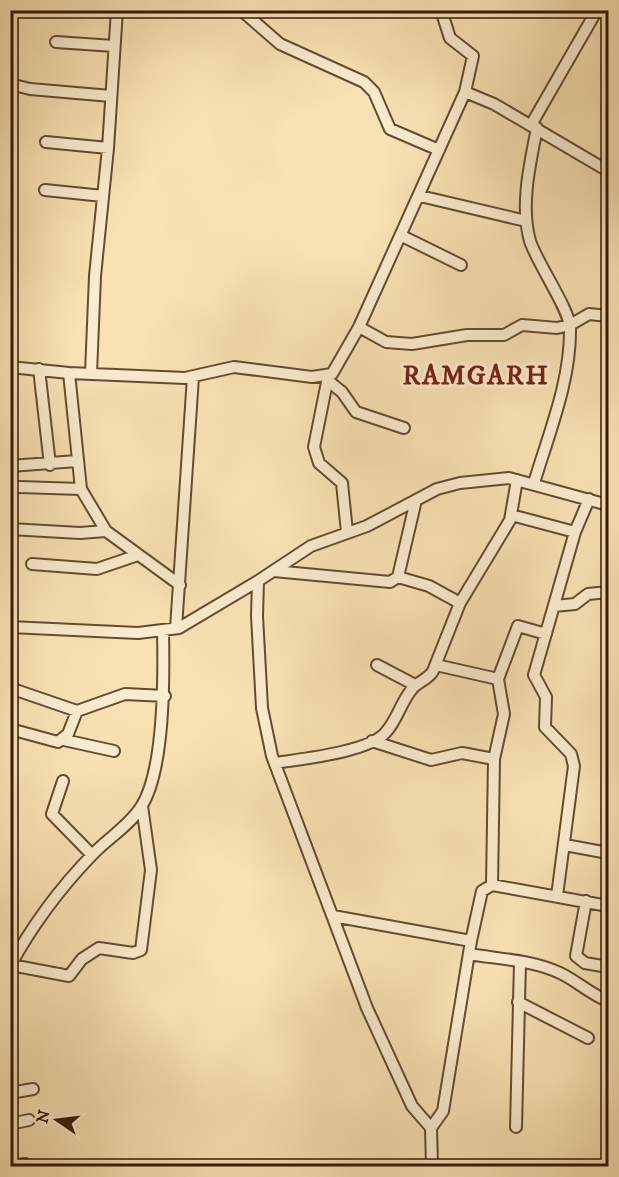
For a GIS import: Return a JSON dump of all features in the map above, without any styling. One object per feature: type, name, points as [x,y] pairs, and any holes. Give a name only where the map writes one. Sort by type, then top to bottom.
[{"type":"street","points":[[91,373],[95,276],[108,148],[117,10]]},
{"type":"street","points":[[241,10],[280,44],[364,82],[374,92],[390,129],[439,150]]},
{"type":"street","points":[[347,532],[342,483],[319,463],[314,447],[328,378],[337,369],[359,327],[402,237],[439,150],[457,116],[465,92],[473,56],[450,38],[441,10]]},
{"type":"street","points":[[534,483],[566,370],[570,325],[530,242],[526,221],[534,127],[597,10]]},
{"type":"street","points":[[56,42],[114,46]]},
{"type":"street","points":[[10,84],[30,89],[111,96]]},
{"type":"street","points":[[465,92],[494,104],[609,171]]},
{"type":"street","points":[[46,142],[108,148]]},
{"type":"street","points":[[45,190],[103,196]]},
{"type":"street","points":[[420,196],[526,221]]},
{"type":"street","points":[[402,237],[461,265]]},
{"type":"street","points":[[359,327],[394,344],[467,335],[504,335],[522,325],[551,328],[570,325],[589,314],[609,316]]},
{"type":"street","points":[[10,367],[69,373],[193,377],[234,367],[328,378],[342,392],[356,412],[404,428]]},
{"type":"street","points":[[39,369],[50,465]]},
{"type":"street","points":[[69,373],[81,489],[106,531],[180,585]]},
{"type":"street","points":[[178,628],[193,377]]},
{"type":"street","points":[[10,466],[50,465],[78,461]]},
{"type":"street","points":[[276,764],[335,754],[372,741],[386,732],[415,686],[428,678],[436,665],[460,603],[511,515],[517,480]]},
{"type":"street","points":[[10,627],[114,633],[178,628],[255,583],[311,546],[367,526],[437,489],[460,483],[517,480],[609,505]]},
{"type":"street","points":[[19,488],[81,489]]},
{"type":"street","points":[[557,896],[574,766],[571,754],[545,727],[546,697],[534,675],[575,532],[589,499]]},
{"type":"street","points":[[398,577],[416,500]]},
{"type":"street","points":[[511,515],[575,532]]},
{"type":"street","points":[[10,529],[80,533],[106,531]]},
{"type":"street","points":[[32,564],[88,570],[106,567],[138,555]]},
{"type":"street","points":[[274,571],[383,582],[398,577],[429,586],[460,603]]},
{"type":"street","points":[[255,583],[262,708],[276,764],[367,1008],[412,1106],[431,1128]]},
{"type":"street","points":[[554,606],[575,604],[592,592],[609,592]]},
{"type":"street","points":[[432,1167],[431,1128],[443,1111],[480,896],[492,885],[494,759],[504,714],[498,679],[518,626],[546,634]]},
{"type":"street","points":[[142,806],[151,870],[141,950],[133,953],[99,948],[82,959],[69,976],[11,965],[32,927],[92,855],[142,806],[152,779],[165,696],[163,630]]},
{"type":"street","points":[[377,664],[415,686]]},
{"type":"street","points":[[436,665],[498,679]]},
{"type":"street","points":[[10,688],[77,711],[125,694],[165,696]]},
{"type":"street","points":[[64,740],[77,711]]},
{"type":"street","points":[[10,729],[55,742],[64,740],[114,751]]},
{"type":"street","points":[[372,741],[431,760],[462,753],[494,759]]},
{"type":"street","points":[[63,781],[52,814],[92,855]]},
{"type":"street","points":[[564,845],[609,854]]},
{"type":"street","points":[[492,885],[609,906]]},
{"type":"street","points":[[586,902],[576,956],[585,963],[609,967]]},
{"type":"street","points":[[333,916],[471,941]]},
{"type":"street","points":[[469,954],[520,962],[562,974],[586,992],[609,1000]]},
{"type":"street","points":[[516,1127],[520,962]]},
{"type":"street","points":[[518,1002],[588,1038]]},
{"type":"street","points":[[10,1093],[33,1089]]},
{"type":"street","points":[[10,1124],[29,1120]]},
{"type":"street","points":[[12,1167],[25,1164]]},
{"type":"district","name":"RAMGARH","points":[[476,375]]}]
